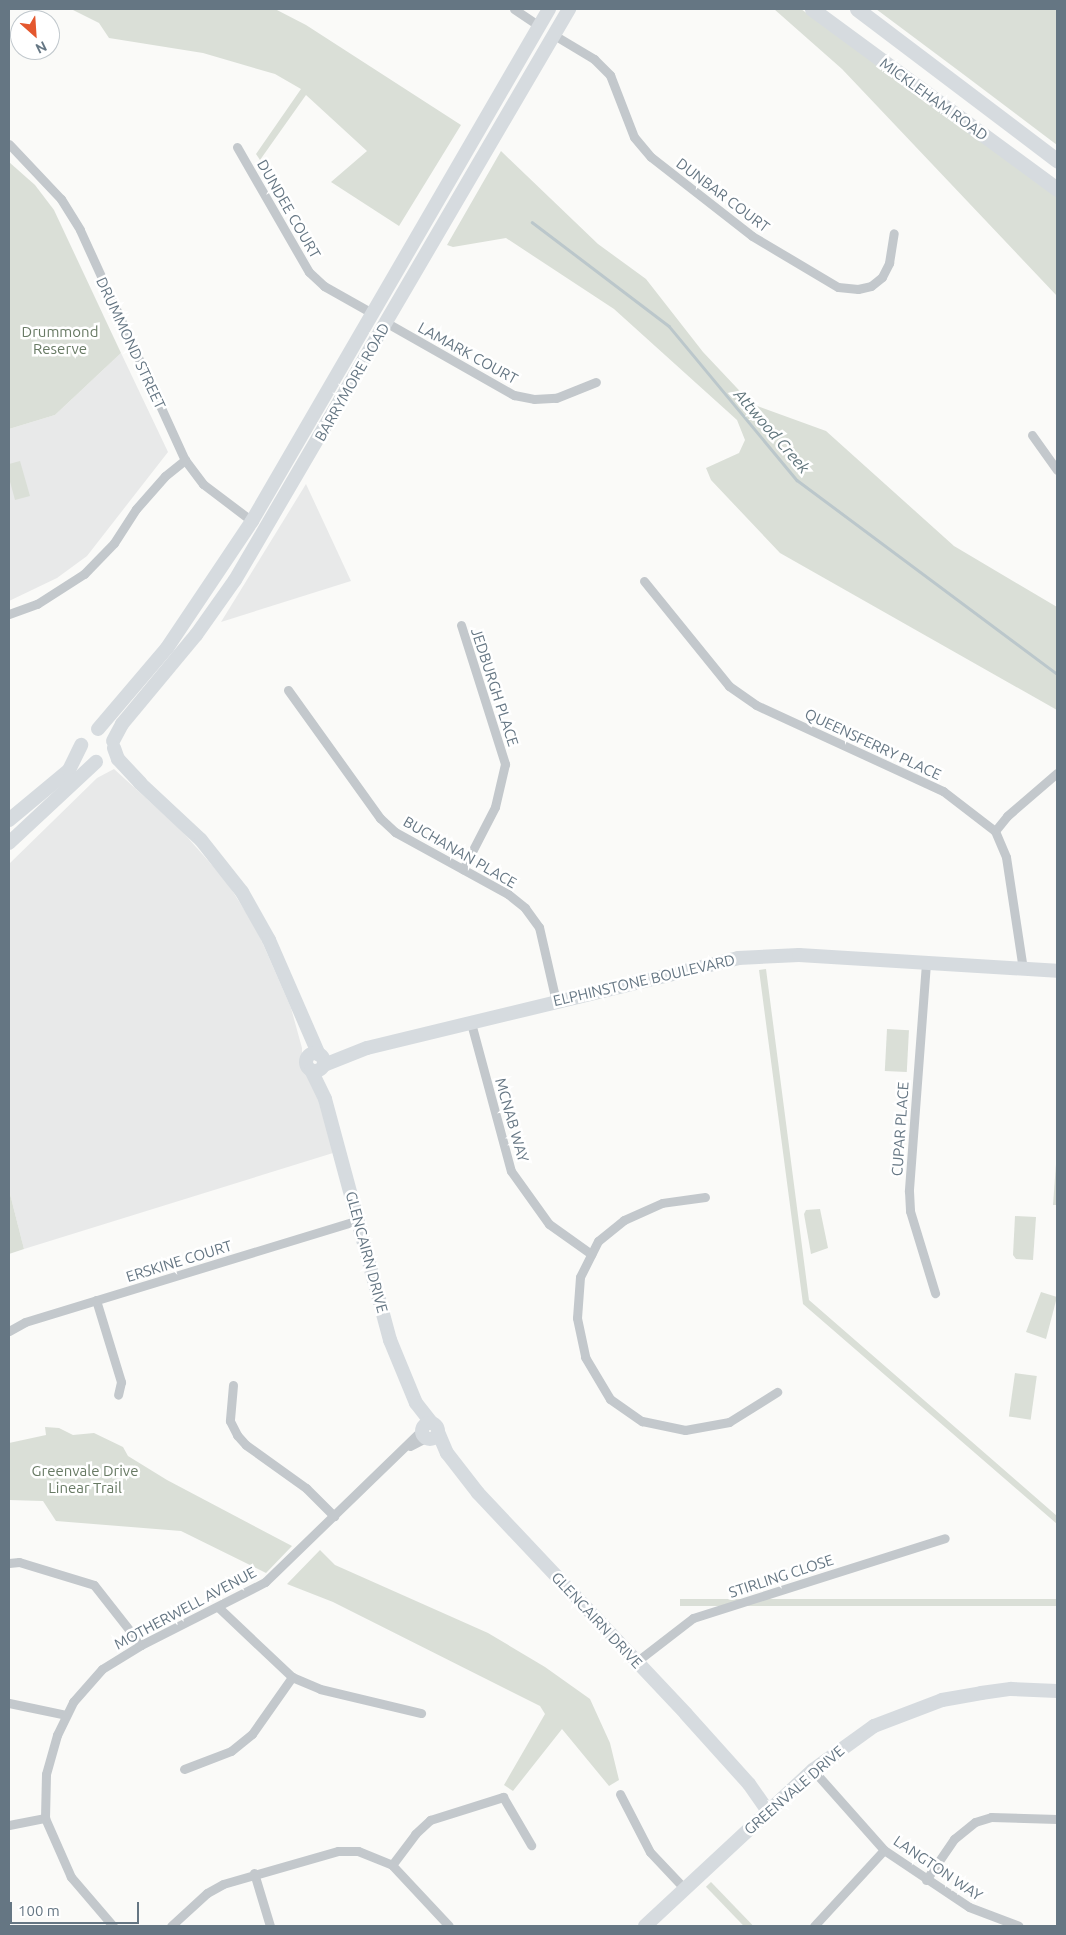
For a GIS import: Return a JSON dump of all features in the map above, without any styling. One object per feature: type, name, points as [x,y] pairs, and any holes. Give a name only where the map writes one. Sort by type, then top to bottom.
[{"type":"main road","name":"MICKLEHAM ROAD","points":[[812,9],[1057,189]]},
{"type":"main road","name":"MICKLEHAM ROAD","points":[[857,9],[1057,160]]},
{"type":"street","points":[[514,9],[554,35]]},
{"type":"street","name":"BARRYMORE ROAD","points":[[98,729],[167,648],[252,521],[549,9]]},
{"type":"street","name":"BARRYMORE ROAD","points":[[113,745],[122,724],[196,635],[265,530],[569,9]]},
{"type":"street","name":"DUNBAR COURT","points":[[554,35],[594,59],[610,74],[631,130],[651,157],[752,236],[838,286],[858,289],[871,286],[882,276],[889,263],[894,233]]},
{"type":"street","name":"DRUMMOND STREET","points":[[9,144],[61,198],[80,230],[186,460],[204,484],[265,530]]},
{"type":"street","name":"DUNDEE COURT","points":[[237,147],[309,272],[324,286],[372,313]]},
{"type":"street","points":[[372,313],[387,323]]},
{"type":"street","name":"LAMARK COURT","points":[[387,323],[514,395],[534,399],[556,398],[596,382]]},
{"type":"street","points":[[1032,434],[1057,470]]},
{"type":"street","points":[[9,614],[42,602],[84,574],[114,543],[136,508],[165,476],[186,460]]},
{"type":"street","name":"QUEENSFERRY PLACE","points":[[644,581],[729,686],[756,705],[943,791],[995,832],[1006,857],[1023,969]]},
{"type":"street","name":"JEDBURGH PLACE","points":[[461,625],[505,764],[495,807],[464,869]]},
{"type":"street","name":"BUCHANAN PLACE","points":[[288,690],[380,818],[395,832],[508,894],[539,926],[556,1001]]},
{"type":"street","points":[[9,820],[69,770],[87,733],[98,729],[108,733],[113,745],[100,761],[9,842]]},
{"type":"street","points":[[81,745],[87,758],[100,761]]},
{"type":"street","name":"GLENCAIRN DRIVE","points":[[113,745],[118,759],[130,773],[201,840],[242,892],[269,940],[317,1062],[325,1099],[390,1340],[428,1432],[447,1453],[478,1494],[771,1807]]},
{"type":"street","name":"GLENCAIRN DRIVE","points":[[100,761],[114,763],[130,773]]},
{"type":"street","points":[[995,832],[1007,816],[1057,773]]},
{"type":"street","name":"ELPHINSTONE BOULEVARD","points":[[317,1062],[556,1001],[738,958],[799,955],[1057,971]]},
{"type":"street","name":"CUPAR PLACE","points":[[926,963],[909,1191],[910,1211],[935,1293]]},
{"type":"street","name":"MCNAB WAY","points":[[471,1022],[511,1170],[549,1224],[591,1254]]},
{"type":"street","points":[[705,1197],[662,1203],[624,1220],[598,1241],[580,1277],[577,1318],[585,1357],[610,1399],[642,1421],[685,1430],[729,1422],[777,1392]]},
{"type":"street","name":"ERSKINE COURT","points":[[9,1332],[25,1322],[358,1220]]},
{"type":"street","points":[[96,1300],[121,1382],[118,1395]]},
{"type":"street","points":[[233,1385],[230,1421],[237,1435],[246,1445],[306,1488],[334,1516]]},
{"type":"street","name":"MOTHERWELL AVENUE","points":[[112,1926],[71,1877],[45,1818],[46,1774],[66,1715],[91,1678],[141,1645],[265,1582],[405,1448],[428,1432]]},
{"type":"street","name":"STIRLING CLOSE","points":[[636,1662],[693,1618],[945,1538]]},
{"type":"street","points":[[9,1563],[19,1562],[94,1584],[141,1645]]},
{"type":"street","points":[[218,1607],[292,1677],[320,1689],[422,1713]]},
{"type":"street","points":[[184,1769],[231,1751],[252,1734],[292,1677]]},
{"type":"street","name":"GREENVALE DRIVE","points":[[645,1926],[812,1770],[874,1726],[910,1710],[981,1693],[1011,1689],[1057,1691]]},
{"type":"street","points":[[9,1703],[66,1715]]},
{"type":"street","name":"LANGTON WAY","points":[[812,1770],[884,1850],[926,1880],[969,1907],[1019,1926]]},
{"type":"street","points":[[620,1794],[650,1852],[685,1890]]},
{"type":"street","points":[[392,1866],[415,1834],[430,1820],[503,1797],[531,1845]]},
{"type":"street","points":[[9,1825],[45,1818]]},
{"type":"street","points":[[926,1880],[954,1839],[975,1822],[991,1818],[1057,1819]]},
{"type":"street","points":[[814,1926],[884,1850]]},
{"type":"street","points":[[171,1926],[207,1892],[254,1873],[338,1851],[358,1851],[392,1866],[449,1926]]},
{"type":"street","points":[[254,1873],[270,1926]]},
{"type":"shaded area","points":[[121,353],[168,452],[87,556],[57,578],[9,601],[9,429],[55,415]]},
{"type":"shaded area","points":[[306,484],[351,581],[221,622],[229,609]]},
{"type":"shaded area","points":[[114,769],[181,830],[226,881],[256,928],[291,1008],[302,1048],[302,1066],[317,1092],[333,1153],[24,1249],[9,1190],[9,864],[97,778]]},
{"type":"green space","points":[[71,9],[275,9],[306,25],[461,125],[399,226],[331,182],[367,151],[306,95],[260,160],[256,154],[301,89],[275,74],[203,53],[109,38],[99,23]]},
{"type":"green space","points":[[774,9],[801,9],[1057,196],[1057,296],[842,69]]},
{"type":"green space","points":[[876,9],[1057,9],[1057,145],[963,74]]},
{"type":"green space","points":[[501,151],[598,244],[646,279],[703,352],[752,404],[826,431],[954,546],[1057,607],[1057,710],[780,553],[711,480],[706,468],[739,453],[745,440],[737,420],[614,309],[506,238],[453,247],[447,245]]},
{"type":"green space","name":"Drummond Reserve","points":[[9,162],[35,185],[54,210],[121,353],[55,415],[9,429]]},
{"type":"green space","points":[[20,461],[30,496],[15,500],[9,478],[9,464]]},
{"type":"green space","points":[[766,969],[809,1300],[1057,1516],[1057,1524],[803,1304],[759,970]]},
{"type":"green space","points":[[887,1029],[909,1030],[907,1072],[885,1071]]},
{"type":"green space","points":[[1056,1164],[1057,1205],[1053,1205]]},
{"type":"green space","points":[[9,1190],[24,1249],[9,1254]]},
{"type":"green space","points":[[820,1209],[828,1248],[811,1254],[804,1214],[806,1210]]},
{"type":"green space","points":[[1015,1216],[1036,1217],[1033,1260],[1016,1259],[1013,1255]]},
{"type":"green space","points":[[1041,1292],[1057,1297],[1046,1339],[1026,1332]]},
{"type":"green space","points":[[1015,1373],[1037,1376],[1031,1420],[1009,1417]]},
{"type":"green space","name":"Greenvale Drive Linear Trail","points":[[45,1427],[59,1428],[73,1435],[94,1433],[123,1447],[128,1456],[167,1480],[292,1546],[266,1573],[181,1531],[56,1521],[43,1501],[9,1500],[9,1443],[46,1435]]},
{"type":"green space","points":[[320,1550],[335,1565],[488,1633],[545,1667],[590,1699],[610,1743],[619,1780],[609,1786],[562,1729],[513,1791],[504,1785],[545,1714],[540,1706],[333,1602],[287,1584]]},
{"type":"green space","points":[[680,1599],[1057,1599],[1057,1606],[680,1606]]},
{"type":"green space","points":[[711,1882],[753,1926],[744,1926],[706,1887]]},
{"type":"waterway","name":"Attwood Creek","points":[[532,222],[669,326],[797,480],[1057,674]]}]
